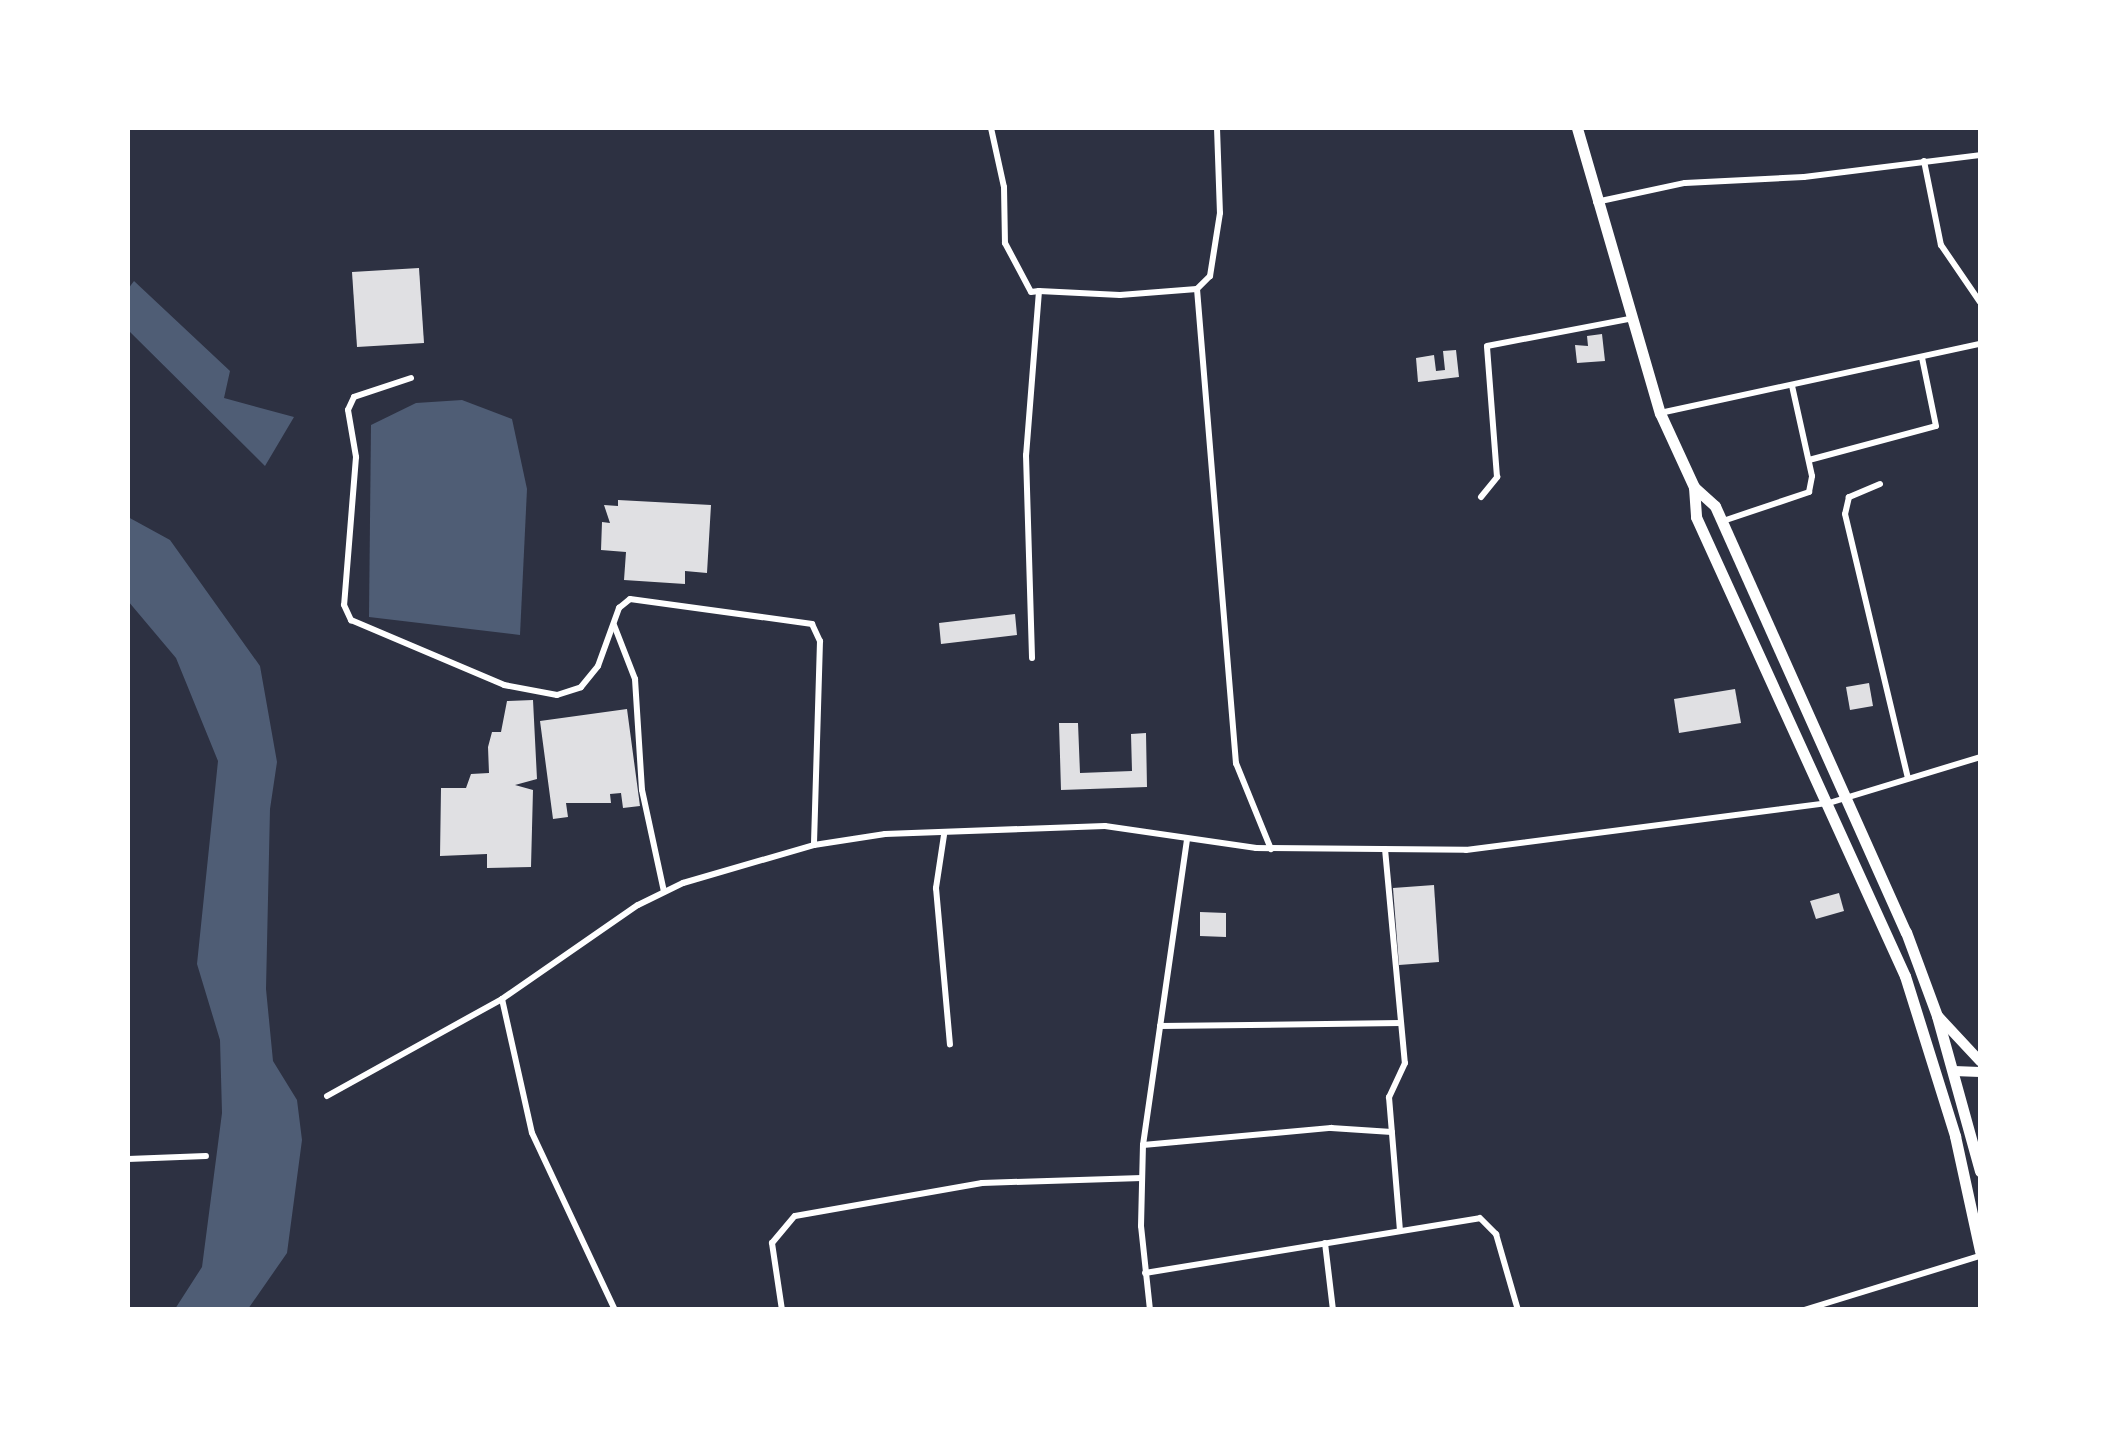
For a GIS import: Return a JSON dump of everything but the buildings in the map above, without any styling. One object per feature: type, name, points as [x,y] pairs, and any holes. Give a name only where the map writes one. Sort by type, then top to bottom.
[{"type":"highway","points":[[1577,128],[1629,319],[1660,413],[1694,487],[1722,522],[1846,798],[1938,1016],[1980,1171]]},
{"type":"highway","points":[[1694,487],[1696,516],[1905,976],[1955,1136],[1980,1254]]},
{"type":"main road","points":[[1938,1016],[1980,1061]]},
{"type":"main road","points":[[1954,1070],[1980,1072]]},
{"type":"street","points":[[991,128],[1004,187],[1005,243],[1031,292],[1120,295],[1197,289],[1210,276],[1220,213],[1217,128]]},
{"type":"street","points":[[1596,202],[1685,183],[1769,181],[1980,156]]},
{"type":"street","points":[[1924,161],[1947,260],[1980,302]]},
{"type":"street","points":[[1197,289],[1236,763],[1271,849]]},
{"type":"street","points":[[1032,658],[1026,455],[1039,291]]},
{"type":"street","points":[[1481,497],[1497,478],[1487,346],[1629,319]]},
{"type":"street","points":[[1660,413],[1980,344]]},
{"type":"street","points":[[1808,460],[1936,426],[1922,358]]},
{"type":"street","points":[[411,378],[354,397],[348,410],[356,457],[344,605],[351,620],[504,684],[557,694],[587,681],[624,602],[636,598],[801,619],[818,628],[814,845]]},
{"type":"street","points":[[1722,522],[1806,496],[1812,486],[1792,386]]},
{"type":"street","points":[[1880,484],[1849,497],[1845,514],[1908,778]]},
{"type":"street","points":[[614,622],[634,680],[642,790],[664,892]]},
{"type":"street","points":[[326,1096],[502,999],[664,892],[814,845],[885,834],[1105,826],[1154,829],[1186,839],[1271,849],[1549,842],[1829,804],[1980,757]]},
{"type":"street","points":[[944,834],[936,888],[950,1044]]},
{"type":"street","points":[[1150,1310],[1145,1273],[1143,1145],[1186,839]]},
{"type":"street","points":[[1386,848],[1406,1063],[1390,1090],[1400,1231]]},
{"type":"street","points":[[502,999],[532,1133],[615,1310]]},
{"type":"street","points":[[1160,1026],[1402,1023]]},
{"type":"street","points":[[1143,1145],[1331,1128],[1392,1132]]},
{"type":"street","points":[[128,1159],[206,1156]]},
{"type":"street","points":[[782,1310],[772,1243],[794,1216],[982,1183],[1142,1178]]},
{"type":"street","points":[[1145,1273],[1486,1220],[1497,1236],[1518,1310]]},
{"type":"street","points":[[1325,1244],[1333,1310]]},
{"type":"street","points":[[1804,1310],[1980,1254]]},
{"type":"water","points":[[134,281],[230,371],[224,398],[294,417],[265,466],[128,330],[128,289]]},
{"type":"water","points":[[462,400],[512,419],[527,489],[520,635],[369,617],[371,425],[416,403]]},
{"type":"water","points":[[128,517],[170,540],[260,666],[277,762],[270,809],[266,989],[273,1061],[297,1100],[302,1140],[287,1253],[248,1309],[175,1309],[202,1267],[222,1113],[220,1040],[197,964],[218,761],[176,658],[128,601]]}]
